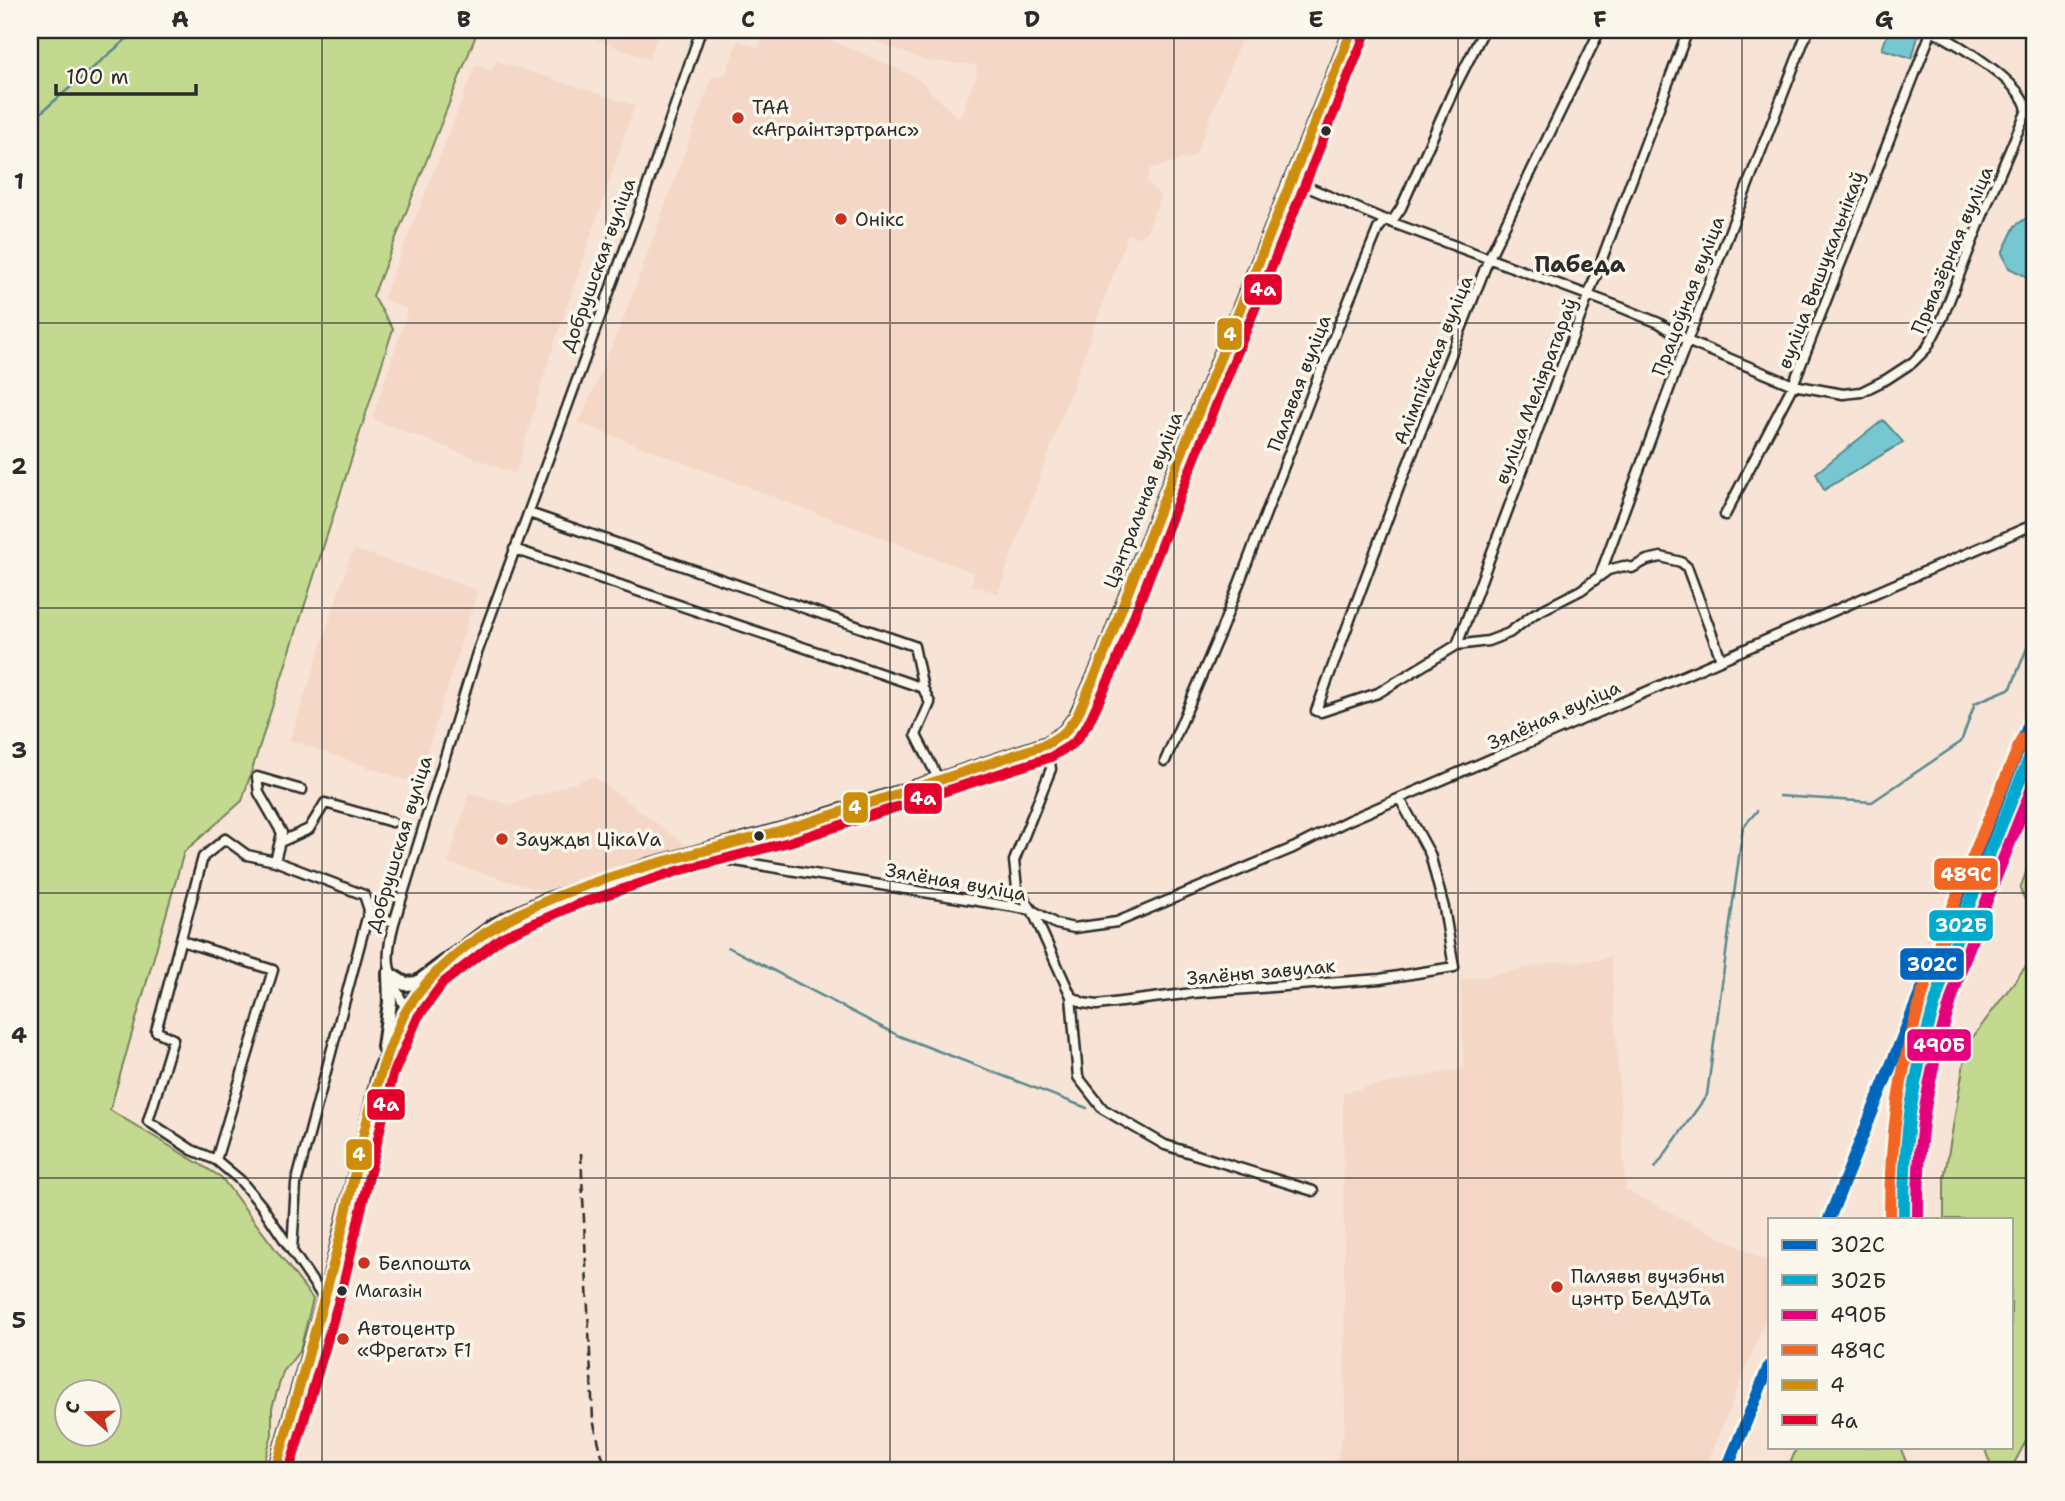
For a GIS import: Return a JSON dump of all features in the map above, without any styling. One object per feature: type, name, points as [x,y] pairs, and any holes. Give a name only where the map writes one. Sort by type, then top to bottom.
[{"type":"main road","name":"Цэнтральная вуліца","points":[[406,1010],[433,974],[465,946],[513,915],[573,891],[690,854],[812,821],[939,780],[1047,744],[1065,732],[1077,716],[1100,666],[1352,30]]},
{"type":"main road","points":[[389,974],[405,984],[417,983],[433,974]]},
{"type":"main road","points":[[275,1471],[325,1300],[380,1071],[390,1002],[389,974]]},
{"type":"main road","points":[[380,1071],[406,1010]]},
{"type":"street","name":"Добрушская вуліца","points":[[406,1010],[389,974],[388,951],[394,923],[477,653],[637,216],[701,30]]},
{"type":"street","name":"Палявая вуліца","points":[[1165,761],[1223,628],[1378,229],[1385,220],[1393,220],[1401,208],[1453,91],[1484,30]]},
{"type":"street","name":"Алімпійская вуліца","points":[[1457,645],[1378,693],[1321,712],[1316,710],[1401,482],[1489,258],[1601,30]]},
{"type":"street","name":"вуліца Меліяратараў","points":[[1457,645],[1688,30]]},
{"type":"street","name":"Працоўная вуліца","points":[[1601,575],[1687,341],[1808,30]]},
{"type":"street","name":"Прыазёрная вуліца","points":[[1292,180],[1385,220],[1659,323],[1687,341],[1793,385],[1843,394],[1861,392],[1913,362],[1927,348],[1942,320],[2027,110],[2026,102],[2017,90],[1987,64],[1932,30]]},
{"type":"street","name":"вуліца Вышукальнікаў","points":[[1726,515],[1793,385],[1932,30]]},
{"type":"street","points":[[529,513],[914,646],[923,688],[930,703],[916,735],[939,780]]},
{"type":"street","name":"Зялёная вуліца","points":[[690,854],[1032,910],[1056,924],[1074,928],[1117,922],[1293,848],[1347,821],[2035,524]]},
{"type":"street","points":[[514,549],[923,688]]},
{"type":"street","points":[[1457,645],[1488,641],[1509,633],[1534,614],[1581,590],[1601,575],[1616,568],[1632,568],[1647,560],[1661,557],[1681,562],[1687,567],[1721,659]]},
{"type":"street","points":[[1047,744],[1051,769],[1014,861],[1017,888],[1032,910],[1072,996],[1078,1077],[1103,1109],[1165,1145],[1313,1191]]},
{"type":"street","points":[[275,861],[282,833],[259,793],[257,777],[302,790]]},
{"type":"street","name":"Зялёны завулак","points":[[1072,996],[1083,1003],[1097,1005],[1194,993],[1380,979],[1454,967],[1444,908],[1430,854],[1400,799]]},
{"type":"street","points":[[280,842],[309,829],[325,803],[393,822]]},
{"type":"street","points":[[292,1250],[296,1184],[369,910],[364,895],[275,861],[247,855],[225,839],[203,857],[156,1031],[173,1039],[148,1121],[192,1150],[216,1160],[240,1180],[325,1300]]},
{"type":"street","points":[[369,910],[394,923]]},
{"type":"street","points":[[182,941],[273,970],[216,1160]]},
{"type":"shaded area","points":[[569,30],[660,30],[649,59]]},
{"type":"shaded area","points":[[765,30],[807,30],[915,76],[959,119],[977,74],[976,65],[925,61],[849,30],[1245,30],[1195,156],[1150,169],[1147,181],[1161,196],[1146,233],[1138,237],[1128,234],[998,593],[971,585],[974,573],[579,423],[628,307],[712,77],[726,73],[738,40],[759,48]]},
{"type":"shaded area","points":[[496,61],[635,105],[545,372],[516,474],[372,419],[408,310],[383,299],[476,65],[491,71]]},
{"type":"shaded area","points":[[353,549],[478,590],[417,784],[290,740]]},
{"type":"shaded area","points":[[593,776],[686,845],[542,891],[448,863],[469,793],[510,805]]},
{"type":"shaded area","name":"Палявы вучэбны цэнтр БелДУТа","points":[[1611,956],[1626,1190],[1768,1261],[1768,1314],[1704,1471],[1334,1471],[1345,1426],[1343,1092],[1464,1068],[1460,981],[1555,962],[1598,960]]},
{"type":"green space","points":[[30,30],[478,30],[373,296],[393,329],[242,801],[184,852],[110,1110],[221,1177],[313,1299],[300,1350],[283,1372],[272,1408],[272,1434],[262,1471],[30,1471]]},
{"type":"green space","points":[[2035,848],[2035,922],[2020,889]]},
{"type":"green space","points":[[2026,966],[2035,992],[2035,1424],[2010,1471],[1993,1471],[1984,1448],[2012,1448],[2012,1218],[1944,1218],[1944,1179],[1967,1045]]},
{"type":"green space","points":[[1797,1448],[1900,1448],[1910,1471],[1787,1471]]},
{"type":"water","points":[[1889,30],[1919,33],[1912,58],[1882,49]]},
{"type":"water","points":[[2035,212],[2035,281],[2009,268],[2002,253],[2015,226]]},
{"type":"water","points":[[1883,420],[1903,442],[1824,490],[1816,473]]},
{"type":"waterway","points":[[30,122],[137,30]]},
{"type":"waterway","points":[[1779,796],[1872,802],[1961,742],[1975,703],[2011,688],[2035,628]]},
{"type":"waterway","points":[[1655,1168],[1707,1095],[1743,827],[1757,811]]},
{"type":"waterway","points":[[728,947],[899,1036],[1087,1108]]},
{"type":"railway","points":[[1833,1218],[2035,720]]},
{"type":"railway","points":[[581,1153],[593,1420],[606,1471]]},
{"type":"railway","points":[[1732,1471],[1768,1381]]},
{"type":"transit line","name":"4","points":[[275,1471],[326,1291],[384,1063],[406,1012],[440,968],[481,936],[527,909],[578,888],[819,819],[1047,744],[1065,732],[1077,716],[1100,665],[1175,470],[1352,30]]},
{"type":"transit line","name":"4а","points":[[289,1471],[342,1290],[393,1075],[418,1017],[443,983],[502,937],[578,904],[678,871],[789,842],[1051,757],[1074,743],[1088,724],[1113,671],[1188,475],[1365,35]]},
{"type":"transit line","name":"302С","points":[[1829,1218],[2035,709]]},
{"type":"transit line","name":"489С","points":[[1890,1218],[1897,1107],[1917,1012],[1948,919],[2022,739]]},
{"type":"transit line","name":"302Б","points":[[1904,1218],[1909,1121],[1932,1013],[1962,922],[2035,744]]},
{"type":"transit line","name":"490Б","points":[[1918,1218],[1923,1122],[1944,1023],[1986,901],[2035,781]]},
{"type":"transit line","name":"302С","points":[[1726,1471],[1768,1368]]},
{"type":"place","name":"ТАА «Аграінтэртранс»","points":[[738,118]]},
{"type":"place","name":"Онікс","points":[[841,219]]},
{"type":"place","name":"Заужды ЦікаVа","points":[[502,839]]},
{"type":"place","name":"Белпошта","points":[[364,1263]]},
{"type":"place","name":"Палявы вучэбны цэнтр БелДУТа","points":[[1557,1287]]},
{"type":"place","name":"Магазін","points":[[342,1291]]},
{"type":"place","name":"Автоцентр «Фрегат» F1","points":[[343,1339]]},
{"type":"district","name":"Пабеда","points":[[1580,264]]}]
